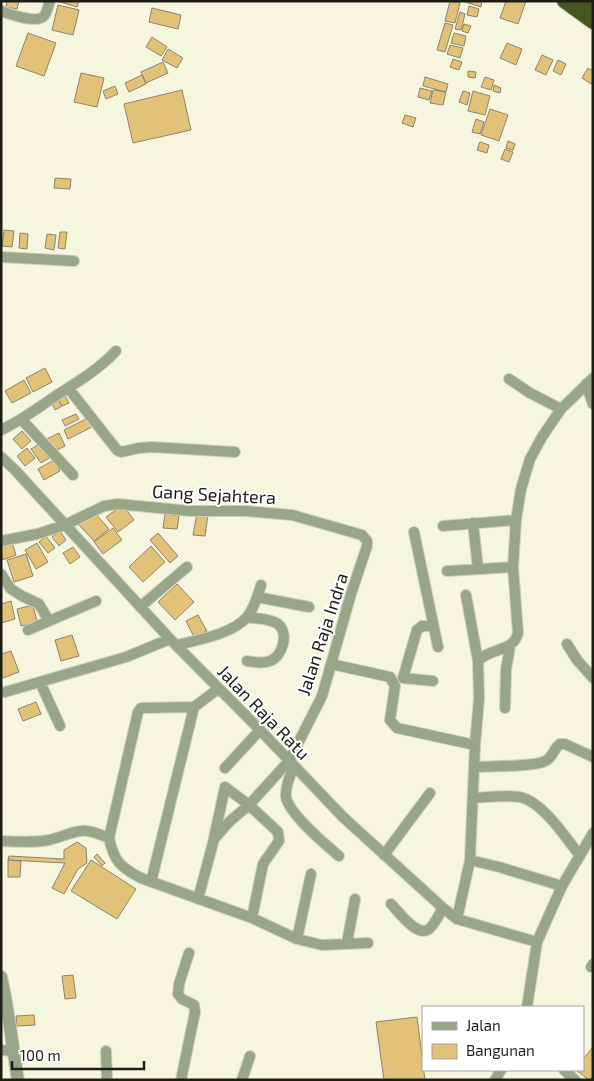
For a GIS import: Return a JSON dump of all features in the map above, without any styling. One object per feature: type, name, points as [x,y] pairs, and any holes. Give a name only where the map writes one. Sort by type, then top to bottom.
[{"type":"highway","points":[[564,1],[593,22]]},
{"type":"highway","points":[[582,1],[593,8]]},
{"type":"street","points":[[1,11],[30,19],[40,19],[45,16],[50,1]]},
{"type":"street","points":[[1,257],[74,261]]},
{"type":"street","points":[[1,430],[22,420],[69,389],[106,362],[116,351]]},
{"type":"street","points":[[509,379],[530,393],[561,409]]},
{"type":"street","points":[[478,661],[486,655],[510,646],[516,640],[518,628],[513,567],[516,520],[521,489],[530,459],[542,437],[561,409],[589,381]]},
{"type":"street","points":[[589,381],[593,404]]},
{"type":"street","points":[[69,389],[121,452],[152,447],[235,452]]},
{"type":"street","points":[[22,420],[73,475]]},
{"type":"street","name":"Jalan Raja Ratu","points":[[1,457],[173,642],[260,730],[289,765],[384,855],[457,919],[537,942]]},
{"type":"street","name":"Gang Sejahtera","points":[[1,541],[37,534],[66,525],[104,506],[118,504],[190,511],[246,511],[292,515],[362,535]]},
{"type":"street","points":[[443,526],[516,520]]},
{"type":"street","points":[[474,523],[478,569]]},
{"type":"street","points":[[414,532],[438,647]]},
{"type":"street","name":"Jalan Raja Indra","points":[[289,765],[322,696],[367,546],[367,541],[362,535]]},
{"type":"street","points":[[140,607],[187,567]]},
{"type":"street","points":[[447,571],[513,567]]},
{"type":"street","points":[[1,574],[11,589],[39,604],[49,621]]},
{"type":"street","points":[[5,692],[173,642],[226,631],[247,617],[261,585]]},
{"type":"street","points":[[457,919],[470,860],[479,699],[478,661],[466,595]]},
{"type":"street","points":[[257,597],[309,607]]},
{"type":"street","points":[[28,630],[96,601]]},
{"type":"street","points":[[246,661],[267,662],[274,660],[280,652],[284,635],[282,628],[277,623],[247,617]]},
{"type":"street","points":[[433,626],[422,626],[417,630],[399,681],[395,686],[390,720],[397,728],[475,745]]},
{"type":"street","points":[[567,644],[591,673]]},
{"type":"street","points":[[505,708],[506,670],[510,646]]},
{"type":"street","points":[[331,664],[383,674],[399,681],[432,681]]},
{"type":"street","points":[[40,682],[60,726]]},
{"type":"street","points":[[218,689],[194,707],[142,708],[138,712],[109,838],[117,861],[128,871],[151,882],[252,918],[297,939],[322,945],[368,943]]},
{"type":"street","points":[[151,882],[194,707]]},
{"type":"street","points":[[225,768],[260,730]]},
{"type":"street","points":[[474,767],[544,762],[551,757],[555,748],[560,744],[565,744],[593,757]]},
{"type":"street","points":[[214,839],[230,821],[289,765]]},
{"type":"street","points":[[289,765],[286,795],[288,805],[310,830],[339,856]]},
{"type":"street","points":[[198,899],[225,787],[249,805],[278,832],[280,837],[263,864],[252,918]]},
{"type":"street","points":[[384,855],[430,793]]},
{"type":"street","points":[[473,798],[506,796],[530,801],[539,807],[580,856]]},
{"type":"street","points":[[1,841],[31,842],[49,840],[77,830],[88,830],[109,838]]},
{"type":"street","points":[[527,1006],[537,942],[562,886],[593,833]]},
{"type":"street","points":[[470,860],[562,886]]},
{"type":"street","points":[[297,939],[311,874]]},
{"type":"street","points":[[347,943],[355,899]]},
{"type":"street","points":[[391,904],[411,925],[420,931],[430,928],[443,908]]},
{"type":"street","points":[[181,1080],[195,1012],[194,1005],[182,999],[178,994],[189,953]]},
{"type":"street","points":[[1,977],[9,1014],[7,1046],[18,1080]]},
{"type":"street","points":[[106,1051],[107,1080]]},
{"type":"street","points":[[242,1080],[250,1056]]},
{"type":"street","points":[[565,1071],[575,1080]]},
{"type":"building","points":[[7,1],[19,1],[17,9],[6,7]]},
{"type":"building","points":[[57,1],[79,1],[77,7]]},
{"type":"building","points":[[450,1],[460,3],[455,23],[445,21]]},
{"type":"building","points":[[462,1],[482,1],[481,7]]},
{"type":"building","points":[[506,1],[526,1],[518,24],[500,18]]},
{"type":"building","points":[[58,5],[79,10],[73,35],[52,30]]},
{"type":"building","points":[[469,6],[479,9],[477,17],[467,15]]},
{"type":"building","points":[[152,8],[181,15],[178,29],[149,22]]},
{"type":"building","points":[[460,12],[465,14],[461,30],[455,29]]},
{"type":"building","points":[[445,23],[453,25],[445,52],[437,50]]},
{"type":"building","points":[[464,24],[471,26],[468,33],[462,31]]},
{"type":"building","points":[[28,33],[56,43],[44,76],[16,66]]},
{"type":"building","points":[[454,33],[466,36],[464,46],[451,43]]},
{"type":"building","points":[[152,37],[167,47],[161,56],[146,47]]},
{"type":"building","points":[[507,43],[522,49],[516,65],[500,58]]},
{"type":"building","points":[[450,45],[463,48],[460,58],[447,54]]},
{"type":"building","points":[[168,49],[183,58],[177,68],[162,60]]},
{"type":"building","points":[[542,55],[553,60],[546,75],[535,70]]},
{"type":"building","points":[[453,59],[462,62],[459,70],[450,67]]},
{"type":"building","points":[[558,60],[566,64],[561,75],[553,71]]},
{"type":"building","points":[[163,62],[168,73],[146,83],[141,72]]},
{"type":"building","points":[[588,68],[593,71],[593,85],[582,78]]},
{"type":"building","points":[[468,71],[476,72],[475,78],[468,77]]},
{"type":"building","points":[[81,73],[104,78],[97,107],[74,102]]},
{"type":"building","points":[[142,75],[146,84],[129,92],[125,83]]},
{"type":"building","points":[[425,77],[448,84],[446,92],[423,86]]},
{"type":"building","points":[[485,77],[494,80],[491,90],[481,87]]},
{"type":"building","points":[[494,85],[501,88],[500,93],[493,91]]},
{"type":"building","points":[[115,86],[118,94],[106,99],[103,91]]},
{"type":"building","points":[[420,88],[432,91],[429,100],[418,97]]},
{"type":"building","points":[[182,90],[191,130],[133,143],[124,104]]},
{"type":"building","points":[[433,90],[446,92],[443,105],[430,103]]},
{"type":"building","points":[[463,91],[470,93],[467,105],[459,102]]},
{"type":"building","points":[[473,91],[490,96],[485,115],[468,111]]},
{"type":"building","points":[[490,109],[508,115],[499,141],[481,135]]},
{"type":"building","points":[[405,115],[416,118],[413,127],[402,123]]},
{"type":"building","points":[[476,119],[484,122],[480,134],[472,132]]},
{"type":"building","points":[[508,141],[515,144],[513,150],[506,148]]},
{"type":"building","points":[[480,142],[489,145],[487,153],[477,150]]},
{"type":"building","points":[[505,149],[513,152],[509,162],[501,159]]},
{"type":"building","points":[[55,178],[71,179],[70,189],[54,188]]},
{"type":"building","points":[[4,230],[14,231],[12,247],[2,246]]},
{"type":"building","points":[[60,232],[67,232],[65,249],[58,248]]},
{"type":"building","points":[[20,233],[28,234],[27,249],[19,248]]},
{"type":"building","points":[[47,234],[56,235],[54,250],[45,248]]},
{"type":"building","points":[[45,368],[52,382],[33,392],[26,378]]},
{"type":"building","points":[[24,380],[31,393],[12,403],[5,391]]},
{"type":"building","points":[[64,394],[69,403],[62,406],[57,398]]},
{"type":"building","points":[[57,398],[62,406],[55,410],[51,401]]},
{"type":"building","points":[[76,414],[79,419],[65,426],[62,420]]},
{"type":"building","points":[[88,418],[92,427],[68,439],[64,430]]},
{"type":"building","points":[[22,431],[31,441],[22,449],[13,439]]},
{"type":"building","points":[[59,433],[65,446],[53,452],[47,439]]},
{"type":"building","points":[[39,444],[49,458],[41,463],[31,449]]},
{"type":"building","points":[[27,448],[35,458],[25,466],[17,456]]},
{"type":"building","points":[[54,460],[60,471],[44,480],[38,469]]},
{"type":"building","points":[[123,505],[134,520],[118,532],[106,517]]},
{"type":"building","points":[[94,512],[109,529],[94,541],[79,525]]},
{"type":"building","points":[[197,513],[208,515],[205,536],[193,535]]},
{"type":"building","points":[[165,514],[179,516],[177,529],[163,528]]},
{"type":"building","points":[[113,528],[122,540],[103,554],[94,542]]},
{"type":"building","points":[[60,531],[66,540],[59,546],[52,537]]},
{"type":"building","points":[[158,533],[178,556],[170,563],[150,540]]},
{"type":"building","points":[[46,536],[55,548],[48,553],[39,542]]},
{"type":"building","points":[[11,539],[16,555],[2,560],[1,543]]},
{"type":"building","points":[[37,543],[48,562],[36,569],[25,550]]},
{"type":"building","points":[[151,546],[165,562],[143,582],[129,567]]},
{"type":"building","points":[[73,547],[80,557],[70,564],[63,553]]},
{"type":"building","points":[[26,554],[33,576],[14,582],[7,560]]},
{"type":"building","points":[[177,584],[194,602],[175,620],[158,602]]},
{"type":"building","points":[[11,601],[15,619],[1,623],[1,604]]},
{"type":"building","points":[[33,605],[37,622],[21,626],[17,609]]},
{"type":"building","points":[[198,615],[207,631],[194,637],[186,621]]},
{"type":"building","points":[[72,635],[79,656],[61,661],[55,640]]},
{"type":"building","points":[[11,651],[19,672],[3,678],[1,673],[1,654]]},
{"type":"building","points":[[36,702],[41,714],[23,721],[18,709]]},
{"type":"building","points":[[77,842],[86,848],[87,863],[78,869],[64,894],[52,888],[65,863],[8,860],[9,856],[64,859],[64,850]]},
{"type":"building","points":[[97,854],[105,863],[102,866],[94,857]]},
{"type":"building","points":[[8,860],[21,861],[20,877],[8,877]]},
{"type":"building","points":[[91,860],[136,889],[117,919],[71,891]]},
{"type":"building","points":[[73,975],[76,998],[65,999],[62,976]]},
{"type":"building","points":[[34,1015],[35,1025],[17,1026],[16,1016]]},
{"type":"building","points":[[417,1017],[422,1071],[424,1071],[425,1080],[384,1080],[376,1022]]},
{"type":"building","points":[[593,1047],[593,1077],[589,1080],[577,1071],[584,1071],[584,1058]]}]
